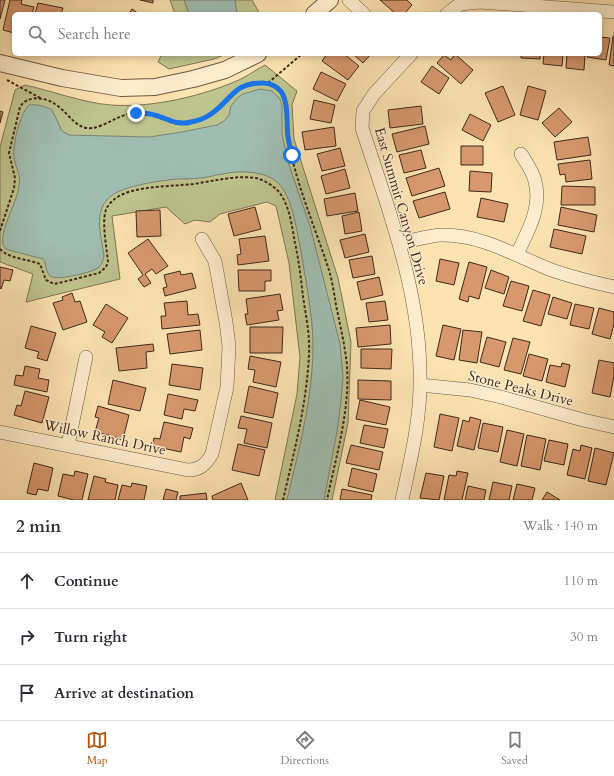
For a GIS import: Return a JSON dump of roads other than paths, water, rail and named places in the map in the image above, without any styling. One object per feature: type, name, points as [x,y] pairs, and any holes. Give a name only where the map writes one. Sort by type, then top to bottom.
[{"type":"street","points":[[316,12],[330,0]]},
{"type":"street","points":[[349,0],[362,12]]},
{"type":"street","points":[[450,12],[460,4],[480,2],[614,12]]},
{"type":"street","points":[[2,71],[62,78],[120,88],[154,87],[193,79],[225,70],[254,56]]},
{"type":"street","name":"East Summit Canyon Drive","points":[[402,500],[414,440],[420,385],[420,355],[417,323],[399,244],[362,128],[363,111],[374,94],[408,56]]},
{"type":"street","points":[[517,254],[533,220],[538,200],[535,180],[522,154]]},
{"type":"street","points":[[399,244],[442,235],[467,238],[487,242],[549,269],[584,280],[614,287]]},
{"type":"street","name":"Willow Ranch Drive","points":[[0,432],[188,470],[196,470],[203,466],[212,454],[227,386],[229,346],[215,261],[202,238]]},
{"type":"street","points":[[68,445],[86,357]]},
{"type":"street","name":"Stone Peaks Drive","points":[[420,385],[470,390],[614,427]]}]
